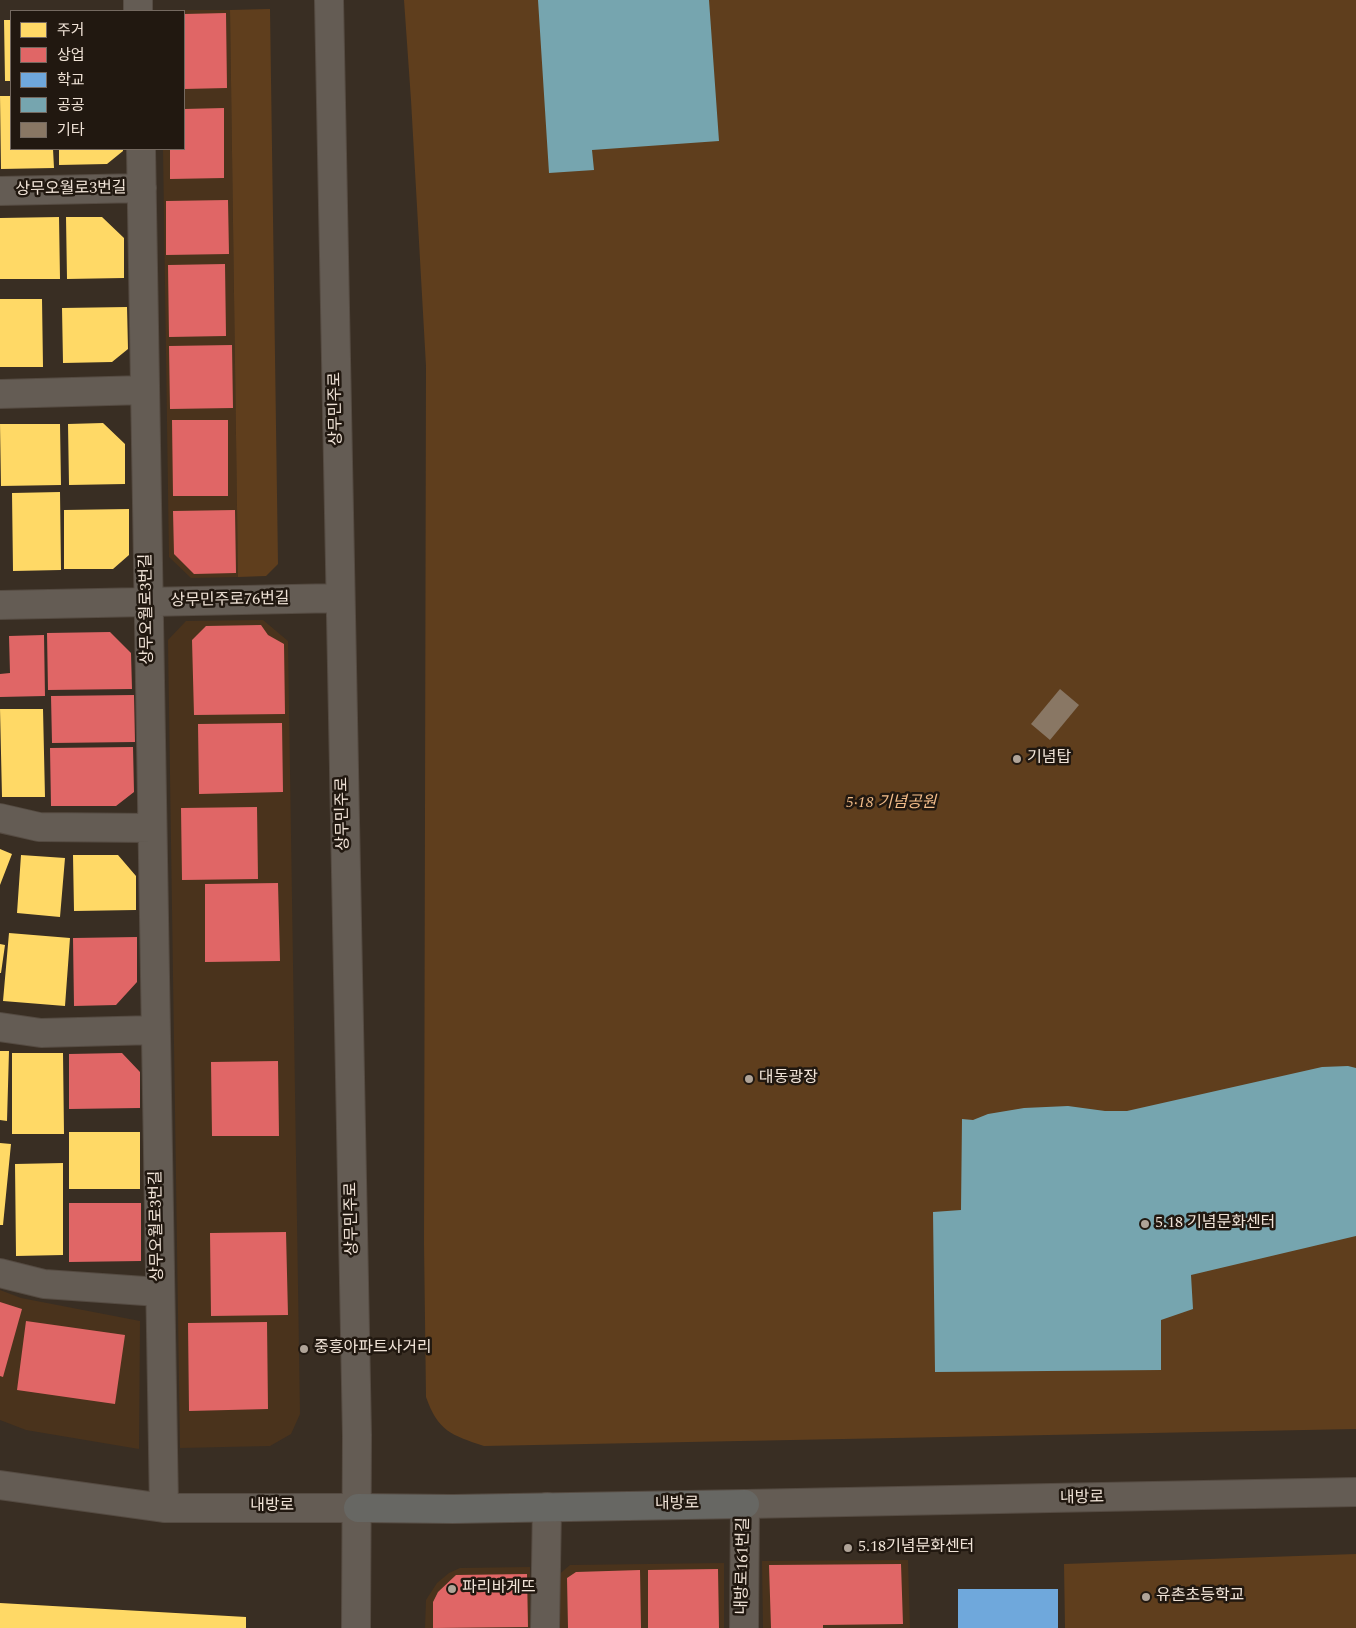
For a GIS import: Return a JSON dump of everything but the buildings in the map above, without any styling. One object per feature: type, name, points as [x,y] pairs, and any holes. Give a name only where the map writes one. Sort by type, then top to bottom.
[{"type":"main road","name":"내방로","points":[[358,1508],[453,1510],[745,1504]]},
{"type":"street","name":"상무민주로","points":[[329,0],[358,1508],[356,1628]]},
{"type":"street","name":"상무오월로3번길","points":[[0,1273],[44,1284],[159,1292],[141,150]]},
{"type":"street","name":"상무오월로3번길","points":[[0,191],[142,188]]},
{"type":"street","points":[[0,394],[144,390]]},
{"type":"street","name":"상무민주로76번길","points":[[0,605],[340,598]]},
{"type":"street","points":[[0,818],[39,827],[152,828]]},
{"type":"street","points":[[0,1027],[41,1033],[155,1030]]},
{"type":"street","points":[[159,1292],[164,1508]]},
{"type":"street","name":"내방로","points":[[0,1485],[164,1508],[358,1508]]},
{"type":"street","name":"내방로","points":[[745,1504],[1356,1492]]},
{"type":"street","name":"내방로161번길","points":[[744,1628],[745,1504]]},
{"type":"street","points":[[545,1628],[547,1507]]},
{"type":"shaded area","points":[[185,10],[230,10],[238,577],[191,578],[169,557],[163,150],[185,150]]},
{"type":"shaded area","points":[[263,620],[288,641],[300,1414],[291,1434],[270,1446],[180,1448],[168,640],[186,621]]},
{"type":"shaded area","points":[[0,1290],[21,1298],[140,1321],[139,1449],[26,1430],[0,1420]]},
{"type":"shaded area","points":[[908,1560],[910,1628],[763,1628],[762,1561]]},
{"type":"shaded area","points":[[724,1563],[724,1628],[557,1628],[556,1577],[570,1565]]},
{"type":"shaded area","points":[[530,1567],[530,1628],[425,1628],[426,1600],[437,1583],[449,1573],[460,1568]]},
{"type":"green space","name":"5·18 기념공원","points":[[404,0],[1356,0],[1356,1429],[484,1446],[454,1435],[441,1425],[435,1417],[426,1397],[424,1242],[426,366]]},
{"type":"green space","points":[[270,9],[278,564],[266,576],[238,577],[230,10]]},
{"type":"green space","name":"유촌초등학교","points":[[1356,1554],[1356,1628],[1065,1628],[1064,1564]]},
{"type":"place","name":"기념탑","points":[[1017,759]]},
{"type":"place","name":"대동광장","points":[[749,1079]]},
{"type":"place","name":"5.18 기념문화센터","points":[[1145,1224]]},
{"type":"place","name":"중흥아파트사거리","points":[[304,1349]]},
{"type":"place","name":"5.18기념문화센터","points":[[848,1548]]},
{"type":"place","name":"파리바게뜨","points":[[452,1589]]},
{"type":"place","name":"유촌초등학교","points":[[1146,1597]]}]
